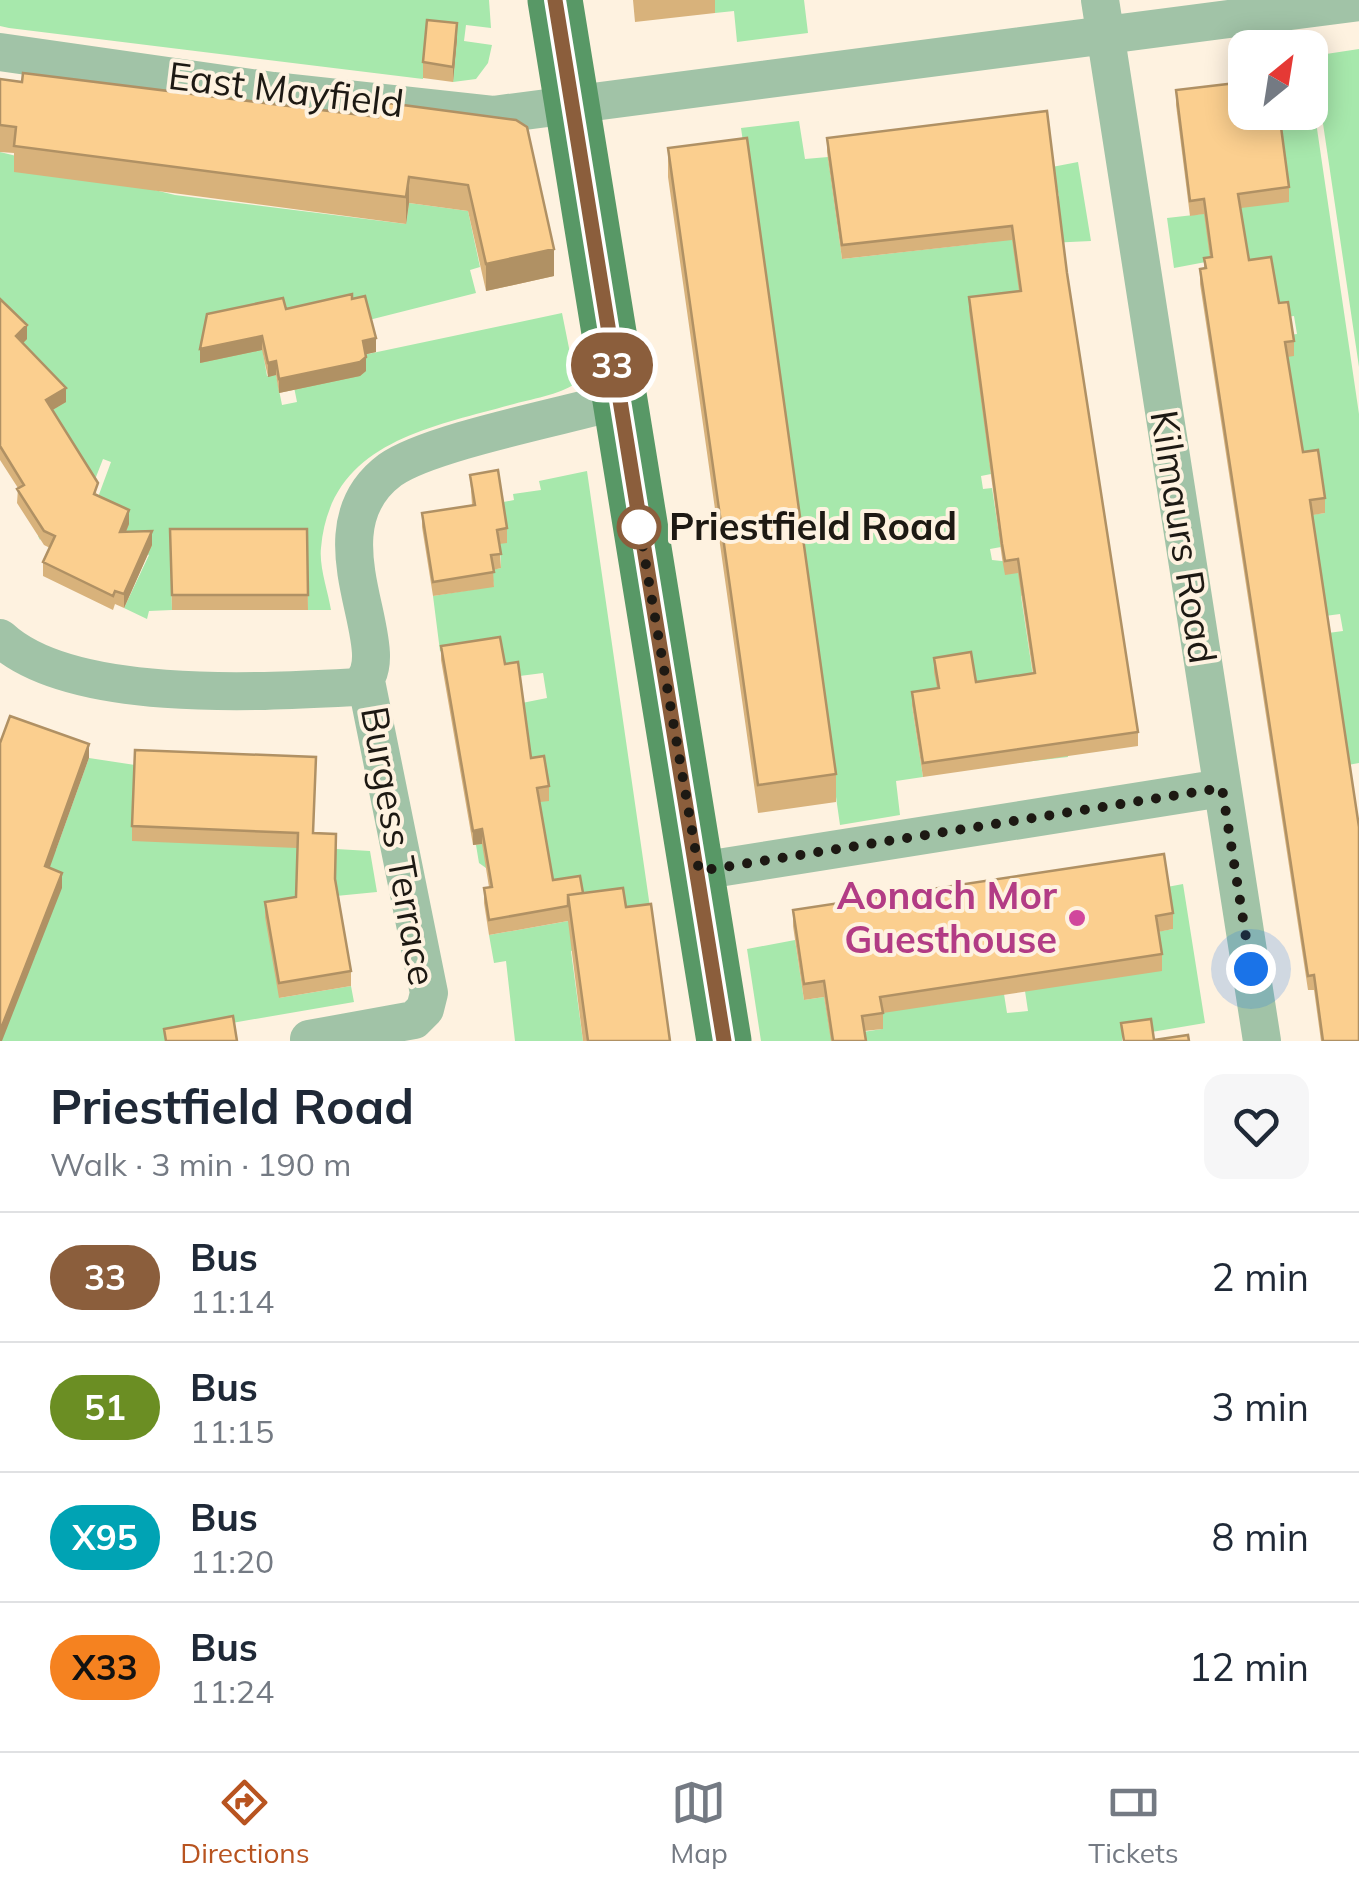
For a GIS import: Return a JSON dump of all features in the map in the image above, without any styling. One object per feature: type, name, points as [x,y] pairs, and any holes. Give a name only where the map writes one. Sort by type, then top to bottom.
[{"type":"main road","points":[[555,0],[617,402],[699,871],[724,1041]]},
{"type":"street","points":[[572,108],[1102,16],[1359,2]]},
{"type":"street","name":"Kilmaurs Road","points":[[1102,16],[1262,1041]]},
{"type":"street","name":"East Mayfield","points":[[0,52],[272,91],[493,115],[572,108]]},
{"type":"street","points":[[0,638],[44,668],[86,679],[158,687],[357,687],[366,681],[373,661],[352,552],[353,532],[357,515],[379,480],[414,457],[617,402]]},
{"type":"street","name":"Burgess Terrace","points":[[308,1039],[414,1020],[425,1009],[429,992],[366,681]]},
{"type":"street","points":[[699,871],[1222,788]]},
{"type":"green space","points":[[0,0],[489,0],[491,28],[466,25],[464,41],[492,45],[488,63],[476,79],[453,82],[457,39],[427,36],[423,79],[9,28],[0,26]]},
{"type":"green space","points":[[714,0],[804,0],[808,33],[737,42],[734,11],[715,13]]},
{"type":"green space","points":[[1359,49],[1359,367],[1324,130],[1328,130],[1328,54]]},
{"type":"green space","points":[[799,121],[805,159],[828,157],[842,259],[992,242],[1059,196],[1052,167],[1078,162],[1091,241],[1049,243],[1045,449],[989,457],[991,474],[981,476],[983,489],[992,488],[1001,547],[990,549],[992,560],[1061,567],[1021,596],[1033,676],[1063,725],[1068,757],[1015,763],[938,692],[912,706],[923,777],[896,781],[900,815],[840,825],[741,128]]},
{"type":"green space","points":[[1267,130],[1317,130],[1359,414],[1359,763],[1348,765],[1328,633],[1343,631],[1340,614],[1325,616],[1310,515],[1325,513],[1302,467],[1281,336],[1297,334],[1294,316],[1278,318],[1211,261],[1174,268],[1167,218],[1220,212]]},
{"type":"green space","points":[[0,152],[175,195],[406,224],[409,203],[468,211],[480,267],[470,270],[476,293],[262,347],[267,376],[276,375],[282,405],[297,402],[294,387],[363,355],[562,313],[576,383],[553,394],[417,433],[363,463],[343,485],[328,513],[321,555],[331,610],[308,610],[306,545],[171,577],[172,610],[149,611],[147,619],[124,608],[149,555],[121,543],[129,523],[94,508],[111,462],[103,459],[96,477],[63,506],[40,540],[38,536],[46,414],[62,404],[0,338]]},
{"type":"green space","points":[[587,471],[654,935],[571,951],[583,1041],[515,1041],[506,961],[494,963],[489,935],[585,918],[553,895],[546,857],[486,868],[479,863],[476,845],[536,834],[465,784],[522,703],[547,698],[543,673],[505,678],[440,651],[433,596],[494,586],[491,570],[501,568],[498,503],[514,500],[513,494],[541,490],[539,481]]},
{"type":"green space","points":[[89,758],[135,765],[298,848],[335,882],[336,849],[370,851],[377,892],[336,896],[279,998],[351,986],[354,1002],[232,1023],[176,1041],[0,1041],[0,1030],[36,954],[14,945],[29,841],[56,850]]},
{"type":"green space","points":[[1183,884],[1205,1023],[1122,1037],[1122,1041],[761,1041],[747,949],[795,940],[804,1000],[824,997],[831,1037],[882,1029],[876,989],[924,987],[927,1006],[958,1001],[998,956],[1007,1013],[1028,1011],[1025,991],[1156,932],[1173,929],[1167,887]]},
{"type":"building","points":[[427,20],[457,23],[453,67],[423,62]]},
{"type":"building","points":[[23,73],[378,117],[380,102],[516,120],[527,127],[554,249],[486,264],[468,185],[409,177],[406,197],[14,146],[16,127],[0,125],[0,79],[22,82]]},
{"type":"building","points":[[1228,84],[1228,130],[1281,130],[1289,187],[1238,194],[1249,260],[1271,257],[1279,303],[1288,302],[1294,341],[1285,342],[1303,452],[1318,450],[1325,498],[1310,500],[1359,827],[1359,1041],[1323,1041],[1314,975],[1308,976],[1200,269],[1206,268],[1204,258],[1212,257],[1204,199],[1190,201],[1176,90]]},
{"type":"building","points":[[1047,111],[1067,273],[1138,732],[923,763],[912,692],[939,688],[934,658],[971,652],[976,682],[1035,673],[1018,559],[1005,561],[1002,544],[969,297],[1021,291],[1012,226],[842,245],[827,138]]},
{"type":"building","points":[[747,138],[836,774],[758,785],[668,148]]},
{"type":"building","points":[[352,294],[352,299],[365,296],[376,338],[363,341],[366,357],[360,362],[279,379],[276,361],[268,363],[262,336],[200,349],[207,314],[283,298],[286,309]]},
{"type":"building","points":[[0,299],[27,325],[16,336],[66,388],[46,400],[98,483],[94,494],[129,510],[120,532],[152,531],[124,594],[115,591],[113,596],[43,562],[55,536],[44,531],[17,489],[24,485],[0,446]]},
{"type":"building","points":[[498,470],[507,528],[497,530],[501,554],[491,555],[494,572],[433,582],[422,513],[475,505],[470,475]]},
{"type":"building","points":[[170,529],[307,529],[308,595],[172,595]]},
{"type":"building","points":[[500,637],[505,664],[518,662],[531,758],[544,756],[549,786],[537,788],[553,880],[580,876],[583,893],[568,895],[568,906],[489,920],[484,888],[492,887],[482,829],[473,831],[441,646]]},
{"type":"building","points":[[10,716],[89,744],[45,866],[62,873],[0,1031],[0,743]]},
{"type":"building","points":[[135,750],[316,757],[313,833],[336,834],[335,879],[351,971],[279,983],[265,902],[296,897],[298,833],[132,826]]},
{"type":"building","points":[[1164,854],[1173,913],[1156,916],[1162,954],[880,997],[883,1013],[862,1016],[866,1041],[833,1041],[824,981],[804,984],[793,910]]},
{"type":"building","points":[[623,888],[626,907],[651,904],[670,1041],[588,1041],[568,895]]},
{"type":"building","points":[[233,1016],[237,1041],[166,1041],[164,1029]]},
{"type":"building","points":[[1151,1019],[1154,1040],[1188,1035],[1189,1041],[1124,1041],[1121,1023]]},
{"type":"bus line","name":"33","points":[[555,0],[617,402],[699,871],[724,1041]]},
{"type":"place","name":"Priestfield Road","points":[[639,527]]},
{"type":"place","name":"Aonach Mor Guesthouse","points":[[1077,918]]},
{"type":"route","points":[[639,527],[638,519],[699,871],[1222,788],[1251,969]]}]
